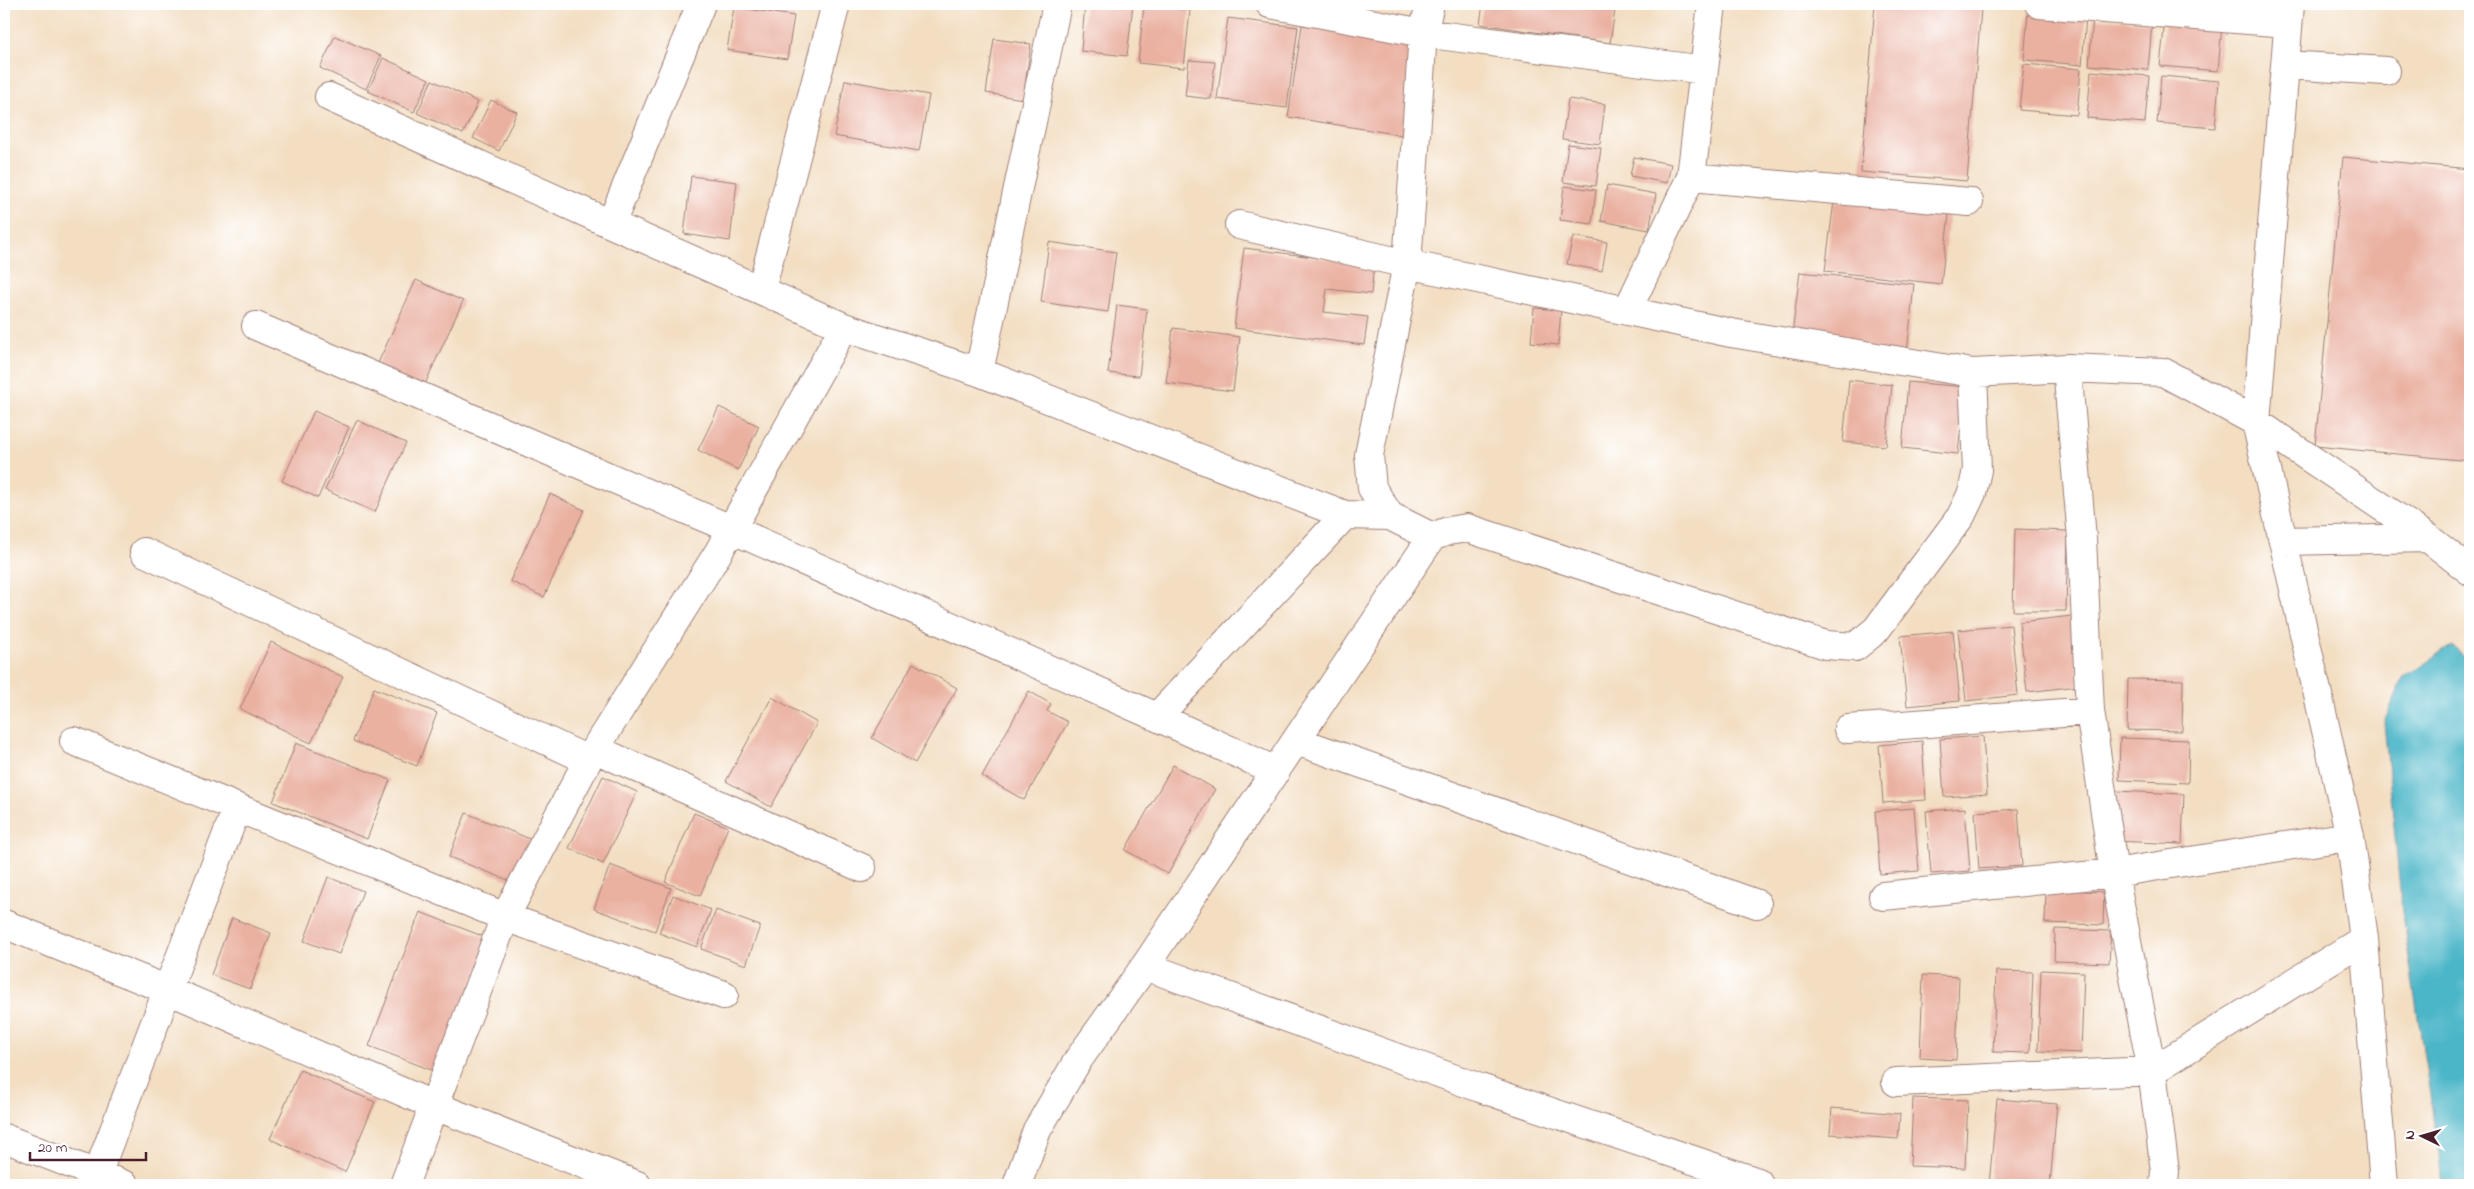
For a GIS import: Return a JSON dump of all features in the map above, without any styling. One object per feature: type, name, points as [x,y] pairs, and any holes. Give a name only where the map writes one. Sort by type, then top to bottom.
[{"type":"street","points":[[611,224],[702,4]]},
{"type":"street","points":[[762,290],[836,4]]},
{"type":"street","points":[[979,372],[1057,4]]},
{"type":"street","points":[[1270,4],[1423,33],[1704,70]]},
{"type":"street","points":[[1390,516],[1372,488],[1369,455],[1407,264],[1423,33],[1430,4]]},
{"type":"street","points":[[1627,311],[1691,177],[1712,4]]},
{"type":"street","points":[[2039,4],[2289,13],[2256,422],[2350,836],[2364,939],[2384,1185]]},
{"type":"street","points":[[2286,65],[2386,71]]},
{"type":"street","points":[[329,97],[844,327],[979,372],[1345,515],[1390,516],[1432,537]]},
{"type":"street","points":[[1691,177],[1969,202]]},
{"type":"street","points":[[1239,224],[1407,264],[1731,333],[1973,373],[2067,368],[2163,372],[2256,422],[2428,538],[2470,570]]},
{"type":"street","points":[[256,326],[732,529],[1276,771]]},
{"type":"street","points":[[404,1185],[505,917],[592,755],[732,529],[844,327]]},
{"type":"street","points":[[2067,368],[2082,538],[2090,711],[2114,873],[2152,1071],[2165,1171],[2164,1185]]},
{"type":"street","points":[[1017,1185],[1037,1130],[1078,1060],[1145,966],[1432,537],[1448,531],[1467,528],[1826,645],[1855,647],[1876,630],[1961,516],[1972,493],[1977,470],[1973,373]]},
{"type":"street","points":[[1157,717],[1345,515]]},
{"type":"street","points":[[2283,541],[2428,538]]},
{"type":"street","points":[[144,552],[333,643],[592,755],[862,868]]},
{"type":"street","points":[[1848,729],[2090,711]]},
{"type":"street","points":[[74,741],[505,917],[724,995]]},
{"type":"street","points":[[1296,741],[1756,904]]},
{"type":"street","points":[[95,1180],[237,808]]},
{"type":"street","points":[[1883,896],[2114,873],[2350,836]]},
{"type":"street","points":[[4,924],[168,990],[434,1106],[637,1185]]},
{"type":"street","points":[[1896,1082],[2152,1071],[2364,939]]},
{"type":"street","points":[[1145,966],[1480,1088],[1758,1182]]},
{"type":"street","points":[[4,1138],[95,1180],[125,1185]]},
{"type":"water","points":[[2451,646],[2470,660],[2470,1185],[2442,1185],[2439,1153],[2403,920],[2384,722],[2404,677]]},
{"type":"building","points":[[1085,4],[1133,4],[1127,56],[1081,51]]},
{"type":"building","points":[[1483,4],[1616,4],[1610,43],[1480,24]]},
{"type":"building","points":[[1875,4],[1916,4],[1981,9],[1967,181],[1861,172]]},
{"type":"building","points":[[1144,5],[1190,10],[1184,68],[1138,63]]},
{"type":"building","points":[[734,7],[794,16],[787,59],[727,50]]},
{"type":"building","points":[[2028,13],[2086,18],[2082,65],[2024,60]]},
{"type":"building","points":[[1228,18],[1298,27],[1287,108],[1217,99]]},
{"type":"building","points":[[2093,18],[2152,23],[2148,70],[2089,65]]},
{"type":"building","points":[[2165,20],[2222,25],[2218,71],[2160,66]]},
{"type":"building","points":[[1302,25],[1422,43],[1408,136],[1288,117]]},
{"type":"building","points":[[335,36],[381,56],[366,89],[320,68]]},
{"type":"building","points":[[994,39],[1031,44],[1023,99],[986,93]]},
{"type":"building","points":[[383,58],[429,79],[414,112],[368,91]]},
{"type":"building","points":[[1189,60],[1215,62],[1211,99],[1185,96]]},
{"type":"building","points":[[2024,64],[2081,69],[2077,115],[2019,110]]},
{"type":"building","points":[[2091,71],[2149,76],[2145,123],[2087,118]]},
{"type":"building","points":[[2161,76],[2219,81],[2215,128],[2157,123]]},
{"type":"building","points":[[432,80],[478,102],[463,134],[417,113]]},
{"type":"building","points":[[845,80],[929,95],[919,151],[834,136]]},
{"type":"building","points":[[1568,99],[1605,104],[1600,144],[1562,139]]},
{"type":"building","points":[[491,100],[517,112],[499,151],[473,138]]},
{"type":"building","points":[[1568,144],[1601,148],[1596,186],[1563,182]]},
{"type":"building","points":[[1634,157],[1671,164],[1667,183],[1630,176]]},
{"type":"building","points":[[2343,157],[2470,169],[2470,461],[2315,446]]},
{"type":"building","points":[[691,176],[737,182],[730,241],[684,234]]},
{"type":"building","points":[[1607,185],[1656,194],[1649,230],[1601,221]]},
{"type":"building","points":[[1564,186],[1596,190],[1592,224],[1560,220]]},
{"type":"building","points":[[1834,201],[1949,214],[1941,284],[1825,271]]},
{"type":"building","points":[[1573,236],[1607,242],[1602,271],[1567,264]]},
{"type":"building","points":[[1049,242],[1116,252],[1108,312],[1041,302]]},
{"type":"building","points":[[1244,248],[1374,265],[1371,294],[1327,289],[1324,312],[1368,317],[1364,345],[1234,328]]},
{"type":"building","points":[[1800,272],[1914,284],[1907,354],[1791,342]]},
{"type":"building","points":[[416,280],[463,301],[420,395],[373,374]]},
{"type":"building","points":[[1117,305],[1147,309],[1139,376],[1108,373]]},
{"type":"building","points":[[1534,308],[1561,310],[1558,345],[1531,342]]},
{"type":"building","points":[[1173,328],[1240,337],[1233,391],[1166,383]]},
{"type":"building","points":[[1849,380],[1892,385],[1886,446],[1843,442]]},
{"type":"building","points":[[1908,382],[1965,387],[1958,454],[1902,448]]},
{"type":"building","points":[[719,407],[759,426],[738,470],[698,450]]},
{"type":"building","points":[[314,411],[349,427],[318,498],[282,481]]},
{"type":"building","points":[[357,420],[406,443],[375,512],[325,490]]},
{"type":"building","points":[[550,494],[584,510],[544,597],[510,581]]},
{"type":"building","points":[[2015,529],[2068,531],[2066,611],[2013,611]]},
{"type":"building","points":[[2072,616],[2079,686],[2027,692],[2019,622]]},
{"type":"building","points":[[2011,625],[2018,695],[1966,701],[1958,630]]},
{"type":"building","points":[[1953,631],[1960,701],[1907,706],[1900,636]]},
{"type":"building","points":[[271,642],[343,677],[311,743],[240,709]]},
{"type":"building","points":[[913,663],[957,688],[915,763],[872,738]]},
{"type":"building","points":[[2128,679],[2183,680],[2182,731],[2127,730]]},
{"type":"building","points":[[374,688],[437,713],[417,766],[353,741]]},
{"type":"building","points":[[1029,691],[1051,704],[1047,711],[1068,722],[1024,800],[982,776]]},
{"type":"building","points":[[772,697],[817,723],[771,807],[726,781]]},
{"type":"building","points":[[1983,736],[1987,794],[1944,797],[1940,739]]},
{"type":"building","points":[[2120,738],[2189,740],[2188,783],[2119,780]]},
{"type":"building","points":[[1922,741],[1926,800],[1883,803],[1879,745]]},
{"type":"building","points":[[296,743],[390,780],[367,839],[273,802]]},
{"type":"building","points":[[1173,765],[1215,789],[1168,874],[1125,850]]},
{"type":"building","points":[[603,776],[637,792],[603,864],[569,848]]},
{"type":"building","points":[[2116,791],[2184,794],[2182,844],[2114,841]]},
{"type":"building","points":[[1914,808],[1919,871],[1880,874],[1875,811]]},
{"type":"building","points":[[1965,808],[1970,871],[1931,874],[1926,811]]},
{"type":"building","points":[[2018,809],[2022,866],[1979,869],[1975,812]]},
{"type":"building","points":[[466,813],[530,839],[513,882],[449,857]]},
{"type":"building","points":[[694,813],[728,827],[700,896],[665,882]]},
{"type":"building","points":[[610,865],[671,888],[655,931],[594,909]]},
{"type":"building","points":[[328,877],[363,891],[339,954],[304,941]]},
{"type":"building","points":[[2046,889],[2104,892],[2103,925],[2045,923]]},
{"type":"building","points":[[673,895],[711,910],[697,947],[659,933]]},
{"type":"building","points":[[716,910],[760,926],[746,965],[701,949]]},
{"type":"building","points":[[420,912],[490,939],[439,1073],[369,1046]]},
{"type":"building","points":[[232,918],[271,933],[250,989],[211,975]]},
{"type":"building","points":[[2055,929],[2111,931],[2109,963],[2054,961]]},
{"type":"building","points":[[2041,970],[2084,972],[2081,1053],[2038,1051]]},
{"type":"building","points":[[1996,971],[2033,972],[2030,1053],[1993,1052]]},
{"type":"building","points":[[1923,975],[1959,977],[1956,1060],[1920,1058]]},
{"type":"building","points":[[300,1070],[375,1102],[345,1172],[270,1139]]},
{"type":"building","points":[[1913,1098],[1968,1100],[1965,1168],[1910,1166]]},
{"type":"building","points":[[1997,1099],[2057,1104],[2050,1185],[1989,1185]]},
{"type":"building","points":[[1832,1108],[1900,1114],[1898,1139],[1830,1134]]}]
